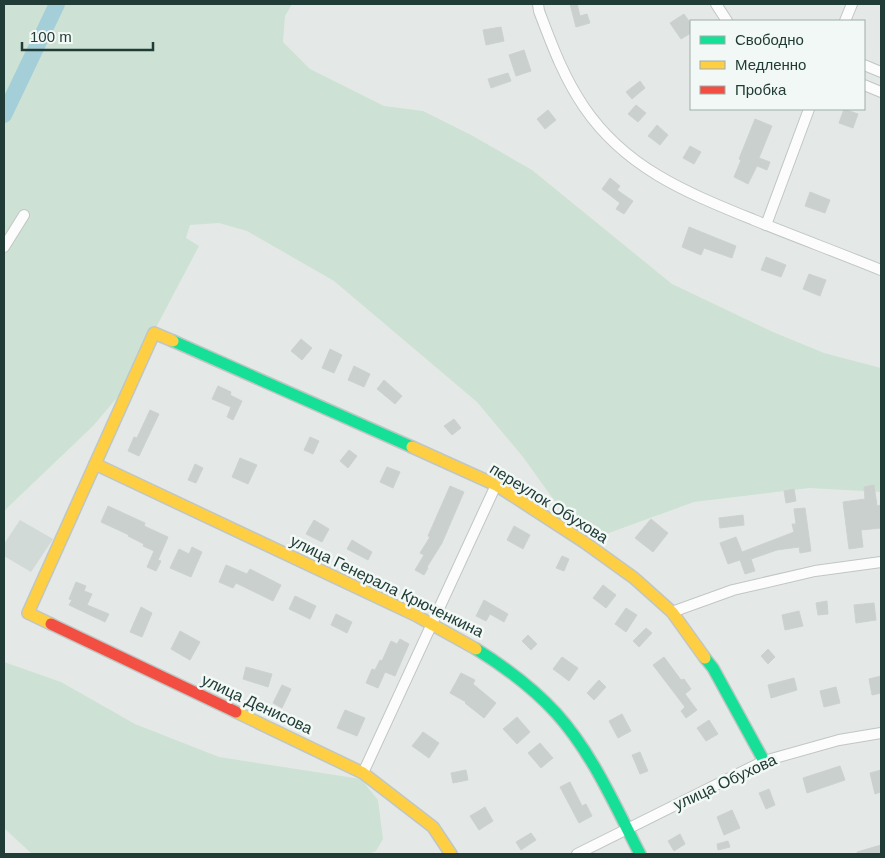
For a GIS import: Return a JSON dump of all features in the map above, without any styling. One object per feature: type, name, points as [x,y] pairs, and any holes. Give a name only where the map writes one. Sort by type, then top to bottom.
[{"type":"street","points":[[538,4],[563,73],[584,108],[614,143],[650,172],[688,193],[881,270]]},
{"type":"street","points":[[716,4],[726,20]]},
{"type":"street","points":[[845,20],[852,4]]},
{"type":"street","points":[[865,65],[881,72]]},
{"type":"street","points":[[865,85],[881,92]]},
{"type":"street","points":[[766,225],[809,110]]},
{"type":"street","points":[[4,247],[24,215]]},
{"type":"street","name":"переулок Обухова","points":[[95,464],[154,333],[496,485],[584,542],[634,578],[672,612],[713,668],[764,761]]},
{"type":"street","name":"улица Денисова","points":[[95,464],[28,613],[363,773],[434,828],[450,854]]},
{"type":"street","name":"улица Генерала Крюченкина","points":[[95,464],[433,624],[491,656],[540,696],[575,736],[592,761],[640,854]]},
{"type":"street","points":[[363,773],[496,485]]},
{"type":"street","points":[[672,612],[733,590],[815,571],[881,562]]},
{"type":"street","name":"улица Обухова","points":[[577,854],[764,761],[839,740],[881,733]]},
{"type":"shaded area","points":[[20,520],[53,539],[31,572],[4,556],[4,544]]},
{"type":"green space","points":[[4,4],[292,4],[285,16],[283,42],[310,69],[384,106],[423,111],[473,136],[532,170],[672,284],[773,332],[824,353],[881,368],[881,492],[809,488],[694,502],[584,542],[523,457],[477,402],[334,281],[247,231],[219,223],[190,225],[186,238],[199,246],[122,392],[93,426],[4,511]]},
{"type":"green space","points":[[4,662],[61,682],[135,724],[219,757],[361,779],[378,800],[383,839],[376,851],[369,854],[32,854],[4,828]]},
{"type":"building","points":[[570,4],[577,4],[580,16],[587,14],[590,23],[576,27]]},
{"type":"building","points":[[684,14],[690,23],[690,34],[681,39],[670,23]]},
{"type":"building","points":[[501,27],[504,41],[486,45],[483,30]]},
{"type":"building","points":[[524,50],[531,71],[516,76],[509,55]]},
{"type":"building","points":[[508,73],[511,81],[491,88],[488,79]]},
{"type":"building","points":[[640,81],[645,88],[632,99],[626,92]]},
{"type":"building","points":[[636,105],[646,113],[638,122],[628,114]]},
{"type":"building","points":[[548,110],[556,120],[545,129],[537,119]]},
{"type":"building","points":[[844,110],[858,114],[853,128],[839,123]]},
{"type":"building","points":[[755,119],[772,126],[759,158],[770,162],[767,170],[757,166],[748,184],[734,177]]},
{"type":"building","points":[[657,125],[668,135],[660,145],[648,136]]},
{"type":"building","points":[[690,146],[701,152],[694,164],[683,158]]},
{"type":"building","points":[[610,178],[620,186],[617,190],[633,201],[624,214],[616,209],[620,203],[602,189]]},
{"type":"building","points":[[810,192],[830,200],[825,213],[805,206]]},
{"type":"building","points":[[689,227],[736,246],[732,258],[704,248],[701,255],[682,247]]},
{"type":"building","points":[[766,257],[786,265],[781,277],[761,270]]},
{"type":"building","points":[[809,274],[826,280],[820,296],[803,289]]},
{"type":"building","points":[[301,339],[312,348],[302,360],[291,351]]},
{"type":"building","points":[[330,349],[342,355],[334,373],[322,368]]},
{"type":"building","points":[[354,366],[370,374],[364,387],[348,380]]},
{"type":"building","points":[[384,380],[402,396],[395,404],[377,389]]},
{"type":"building","points":[[218,386],[231,392],[230,395],[242,401],[233,420],[227,417],[231,407],[212,399]]},
{"type":"building","points":[[150,410],[159,414],[139,456],[128,451],[134,437],[137,438]]},
{"type":"building","points":[[454,419],[461,428],[452,435],[444,426]]},
{"type":"building","points":[[310,437],[319,441],[313,454],[304,450]]},
{"type":"building","points":[[349,450],[357,456],[348,468],[340,461]]},
{"type":"building","points":[[240,458],[257,465],[248,484],[232,477]]},
{"type":"building","points":[[195,464],[203,468],[196,483],[188,480]]},
{"type":"building","points":[[387,467],[400,472],[393,488],[380,482]]},
{"type":"building","points":[[874,485],[877,506],[881,505],[881,528],[861,530],[863,547],[849,549],[843,502],[865,499],[864,487]]},
{"type":"building","points":[[450,486],[464,492],[442,543],[424,575],[415,570],[424,555],[420,553],[430,537],[428,536]]},
{"type":"building","points":[[794,489],[796,501],[786,503],[784,491]]},
{"type":"building","points":[[108,506],[145,523],[144,526],[168,537],[158,560],[161,561],[156,571],[147,567],[154,551],[143,546],[144,544],[129,535],[101,522]]},
{"type":"building","points":[[805,508],[811,551],[800,553],[799,547],[777,550],[751,559],[755,571],[745,574],[740,560],[728,564],[720,543],[736,537],[742,552],[794,532],[792,524],[796,524],[794,509]]},
{"type":"building","points":[[743,515],[744,525],[720,528],[719,518]]},
{"type":"building","points":[[651,519],[668,533],[653,552],[635,538]]},
{"type":"building","points":[[314,520],[329,529],[322,542],[306,534]]},
{"type":"building","points":[[514,526],[530,535],[523,549],[507,540]]},
{"type":"building","points":[[352,540],[372,552],[368,560],[347,549]]},
{"type":"building","points":[[192,547],[202,552],[191,577],[170,568],[179,549],[189,554]]},
{"type":"building","points":[[562,556],[569,559],[564,571],[556,568]]},
{"type":"building","points":[[226,565],[247,574],[250,569],[281,585],[273,601],[236,583],[233,588],[219,582]]},
{"type":"building","points":[[76,582],[86,586],[84,591],[92,594],[87,605],[109,614],[105,622],[69,605],[72,600],[69,599]]},
{"type":"building","points":[[603,585],[616,595],[606,608],[593,598]]},
{"type":"building","points":[[295,596],[316,606],[310,619],[289,609]]},
{"type":"building","points":[[484,600],[508,614],[504,622],[490,614],[486,621],[476,616]]},
{"type":"building","points":[[827,601],[828,614],[818,615],[816,603]]},
{"type":"building","points":[[874,603],[876,620],[856,623],[854,605]]},
{"type":"building","points":[[141,607],[152,613],[142,637],[130,632]]},
{"type":"building","points":[[626,608],[637,615],[626,632],[615,624]]},
{"type":"building","points":[[799,611],[803,626],[785,630],[782,615]]},
{"type":"building","points":[[336,614],[352,622],[347,633],[331,625]]},
{"type":"building","points":[[646,628],[652,633],[639,647],[633,641]]},
{"type":"building","points":[[180,631],[200,642],[190,660],[171,649]]},
{"type":"building","points":[[528,635],[537,644],[531,650],[522,641]]},
{"type":"building","points":[[400,639],[409,644],[395,676],[385,672],[378,688],[366,683],[372,669],[375,670],[380,660],[382,661],[391,641],[397,644]]},
{"type":"building","points":[[768,649],[775,657],[768,664],[761,656]]},
{"type":"building","points":[[562,657],[578,668],[569,681],[553,669]]},
{"type":"building","points":[[664,657],[681,680],[684,679],[691,689],[685,694],[697,710],[686,718],[681,711],[685,707],[653,665]]},
{"type":"building","points":[[246,667],[272,674],[268,687],[243,679]]},
{"type":"building","points":[[461,673],[475,680],[473,684],[496,703],[484,718],[466,702],[450,693]]},
{"type":"building","points":[[881,676],[881,693],[872,695],[869,679]]},
{"type":"building","points":[[794,678],[797,690],[771,698],[768,685]]},
{"type":"building","points":[[599,680],[606,687],[594,700],[587,693]]},
{"type":"building","points":[[282,685],[291,689],[282,708],[273,703]]},
{"type":"building","points":[[836,687],[840,703],[824,707],[820,691]]},
{"type":"building","points":[[345,710],[365,718],[357,736],[337,728]]},
{"type":"building","points":[[622,714],[631,731],[618,738],[609,721]]},
{"type":"building","points":[[517,717],[530,732],[517,744],[503,729]]},
{"type":"building","points":[[709,720],[718,734],[706,741],[697,728]]},
{"type":"building","points":[[423,732],[439,743],[429,758],[412,746]]},
{"type":"building","points":[[540,743],[553,758],[541,768],[528,753]]},
{"type":"building","points":[[640,752],[648,771],[640,774],[632,755]]},
{"type":"building","points":[[840,766],[845,780],[807,793],[803,778]]},
{"type":"building","points":[[466,770],[468,780],[453,783],[451,773]]},
{"type":"building","points":[[881,770],[881,792],[875,794],[870,773]]},
{"type":"building","points":[[570,782],[582,806],[586,804],[592,816],[579,823],[560,787]]},
{"type":"building","points":[[769,789],[775,805],[766,809],[759,793]]},
{"type":"building","points":[[485,807],[493,821],[479,830],[470,816]]},
{"type":"building","points":[[732,810],[740,828],[724,835],[717,817]]},
{"type":"building","points":[[531,833],[536,840],[521,850],[516,842]]},
{"type":"building","points":[[680,834],[685,844],[674,851],[668,841]]},
{"type":"building","points":[[728,841],[730,847],[718,850],[717,844]]},
{"type":"building","points":[[881,845],[881,854],[857,854],[857,852]]},
{"type":"waterway","points":[[4,115],[57,4]]},
{"type":"traffic: fast","points":[[173,341],[412,447]]},
{"type":"traffic: fast","points":[[476,649],[528,687],[556,713],[569,729],[592,763],[640,854]]},
{"type":"traffic: fast","points":[[705,658],[713,668],[764,761]]},
{"type":"traffic: slow","points":[[51,624],[28,613],[154,333],[173,341]]},
{"type":"traffic: slow","points":[[412,447],[496,485],[584,542],[634,578],[672,612],[705,658]]},
{"type":"traffic: slow","points":[[95,464],[415,615],[476,649]]},
{"type":"traffic: slow","points":[[236,712],[363,773],[433,827],[451,854]]},
{"type":"traffic: jam","points":[[51,624],[236,712]]}]
